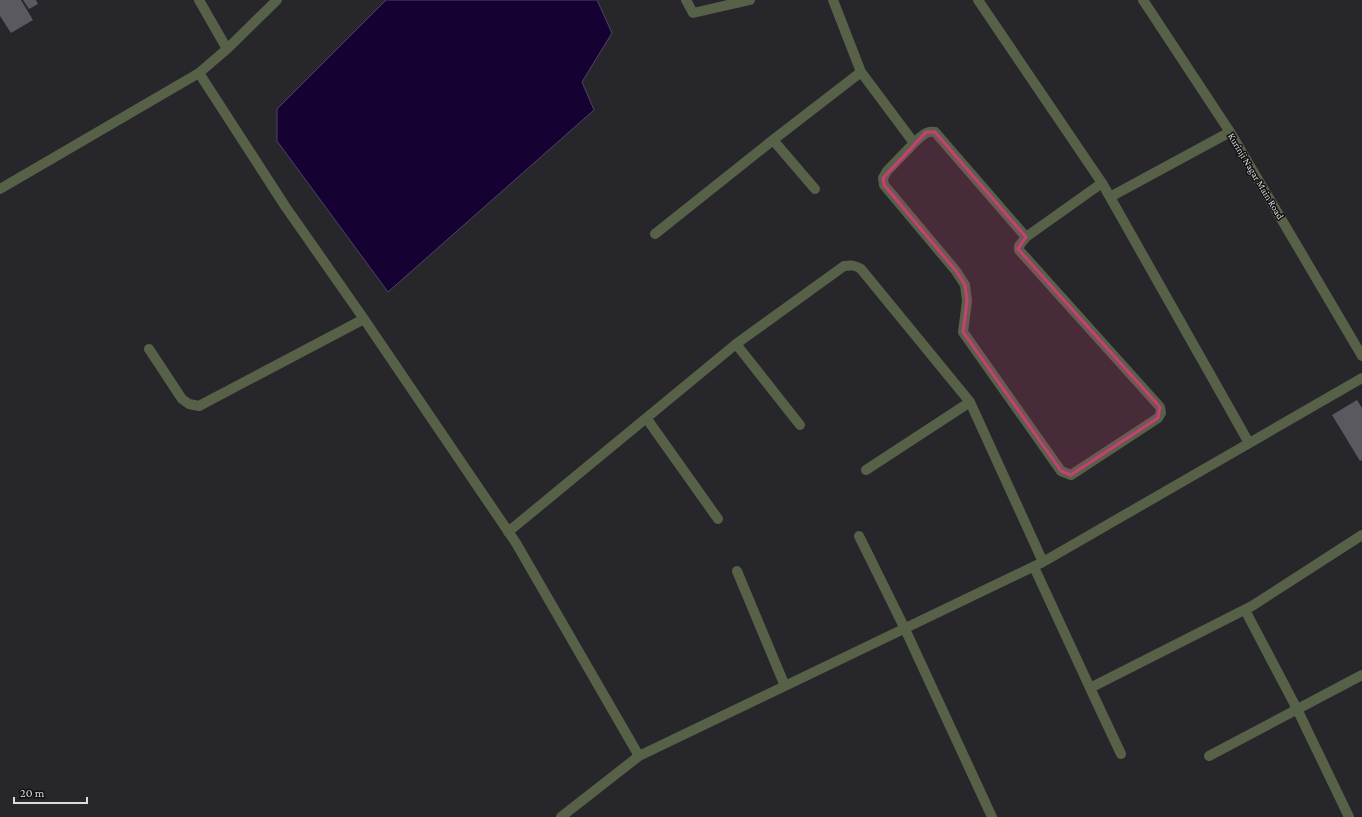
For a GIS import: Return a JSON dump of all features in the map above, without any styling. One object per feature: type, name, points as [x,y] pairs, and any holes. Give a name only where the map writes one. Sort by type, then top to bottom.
[{"type":"street","points":[[199,0],[227,49]]},
{"type":"street","points":[[0,189],[199,73],[227,49],[276,0]]},
{"type":"street","points":[[686,0],[693,13],[750,0]]},
{"type":"street","points":[[833,0],[861,72],[914,143]]},
{"type":"street","points":[[978,0],[1102,183],[1249,443]]},
{"type":"street","name":"Kurinji Nagar Main Road","points":[[1143,0],[1230,132],[1362,356]]},
{"type":"street","points":[[655,234],[861,72]]},
{"type":"street","points":[[199,73],[285,206],[364,319],[516,543],[639,756]]},
{"type":"street","points":[[1026,237],[935,132],[926,132],[886,171],[883,178],[884,185],[956,271],[965,285],[967,301],[963,332],[1061,471],[1071,475],[1158,418],[1161,413],[1160,407],[1019,250],[1019,246],[1026,237],[1102,183]]},
{"type":"street","points":[[1110,198],[1230,132]]},
{"type":"street","points":[[773,140],[815,189]]},
{"type":"street","points":[[508,532],[736,344],[844,266],[856,266],[861,269],[970,402],[1043,562]]},
{"type":"street","points":[[150,349],[182,399],[189,404],[199,406],[364,319]]},
{"type":"street","points":[[736,344],[800,425]]},
{"type":"street","points":[[561,817],[639,756],[1034,567],[1362,378]]},
{"type":"street","points":[[866,470],[970,402]]},
{"type":"street","points":[[647,418],[718,519]]},
{"type":"street","points":[[1090,688],[1245,610],[1362,535]]},
{"type":"street","points":[[859,536],[905,629],[992,817]]},
{"type":"street","points":[[1034,567],[1121,754]]},
{"type":"street","points":[[737,571],[785,686]]},
{"type":"street","points":[[1245,610],[1297,709],[1350,817]]},
{"type":"street","points":[[1209,756],[1362,675]]},
{"type":"highlighted area","points":[[926,132],[935,132],[1026,237],[1018,249],[1160,407],[1158,418],[1071,475],[1061,471],[963,332],[967,301],[965,285],[956,271],[884,185],[883,178]]},
{"type":"shaded area","points":[[386,0],[597,0],[612,33],[582,82],[594,110],[388,292],[277,141],[277,109]]},
{"type":"building","points":[[0,0],[21,0],[33,20],[11,33],[0,16]]},
{"type":"building","points":[[23,0],[36,0],[38,4],[29,9]]},
{"type":"building","points":[[1357,400],[1362,408],[1362,460],[1360,461],[1332,415]]}]
